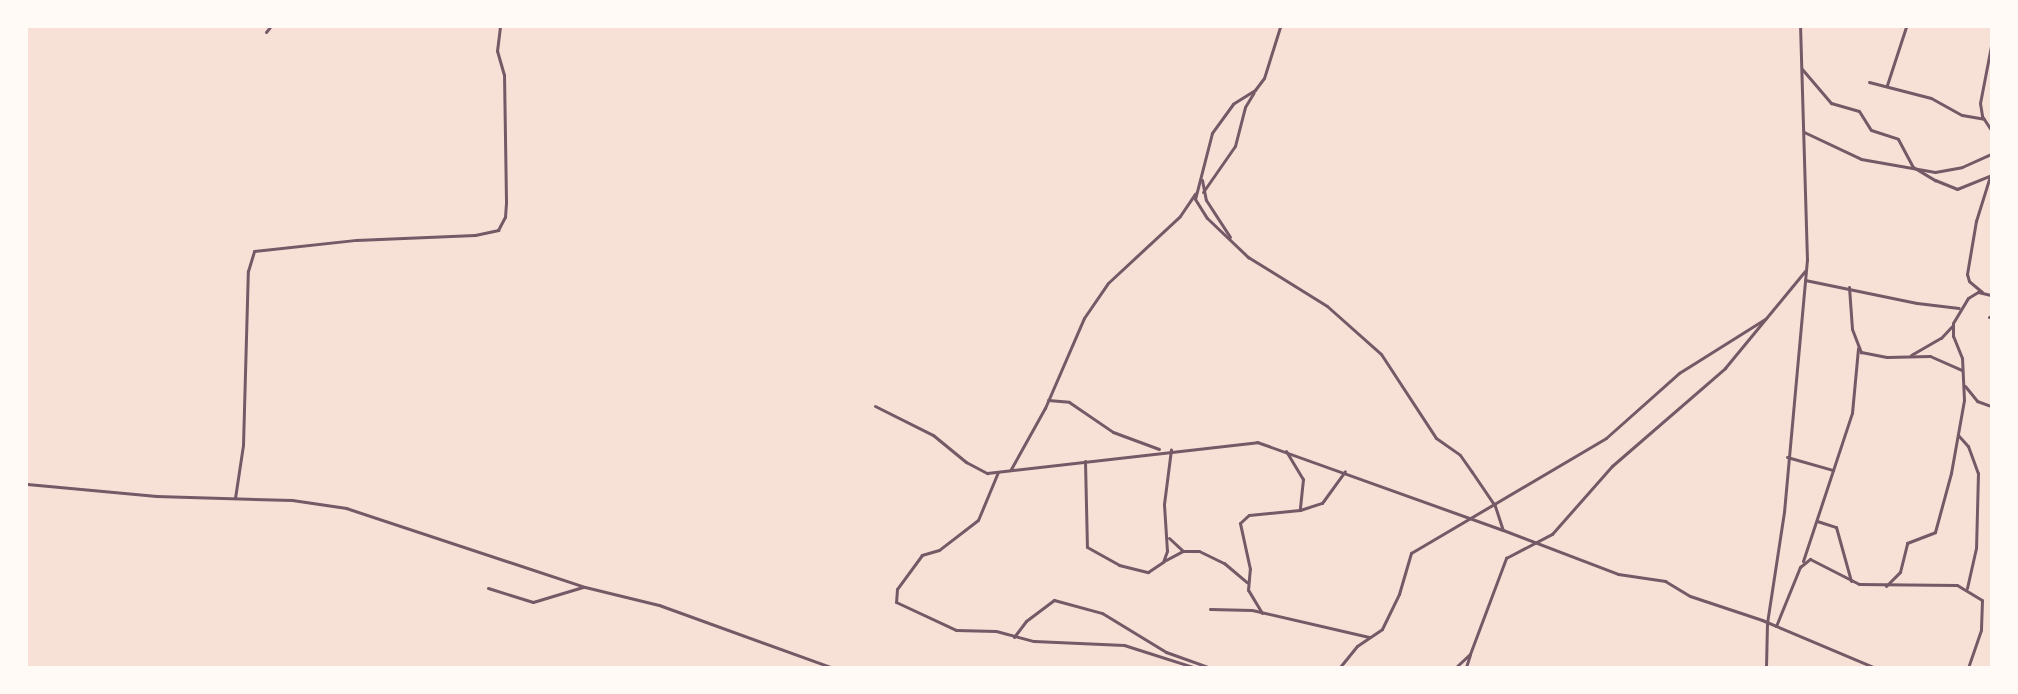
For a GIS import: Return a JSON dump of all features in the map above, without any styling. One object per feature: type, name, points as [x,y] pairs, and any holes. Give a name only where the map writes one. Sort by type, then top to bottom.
[{"type":"street","points":[[266,32],[270,27]]},
{"type":"street","points":[[235,498],[243,445],[248,271],[254,251],[356,240],[441,238],[498,230],[505,217],[506,201],[504,75],[497,51],[500,27]]},
{"type":"street","points":[[1203,192],[1235,146],[1245,107],[1271,65],[1280,27]]},
{"type":"street","points":[[1766,667],[1767,623],[1784,512],[1787,457],[1806,269],[1800,27]]},
{"type":"street","points":[[1887,86],[1906,27]]},
{"type":"street","points":[[1991,46],[1980,103],[1984,119],[1991,130]]},
{"type":"street","points":[[1800,65],[1807,78],[1831,103],[1859,111],[1871,130],[1902,142],[1912,166],[1957,189],[1990,175]]},
{"type":"street","points":[[1869,82],[1940,102],[1962,115],[1984,119]]},
{"type":"street","points":[[1255,90],[1233,104],[1212,133],[1196,201],[1203,212],[1248,257],[1327,306],[1382,354],[1436,438],[1460,455],[1495,506],[1503,530]]},
{"type":"street","points":[[1804,132],[1862,159],[1943,172],[1991,154]]},
{"type":"street","points":[[1203,172],[1203,192],[1236,243]]},
{"type":"street","points":[[1990,175],[1976,221],[1967,274],[1969,281],[1991,295]]},
{"type":"street","points":[[1011,469],[1048,400],[1082,321],[1108,283],[1179,216],[1197,192]]},
{"type":"street","points":[[1466,667],[1506,558],[1552,534],[1612,466],[1725,368],[1806,269]]},
{"type":"street","points":[[1805,280],[1849,287],[1917,303],[1959,308]]},
{"type":"street","points":[[1776,626],[1803,563],[1852,413],[1858,348],[1852,329],[1849,287]]},
{"type":"street","points":[[1910,356],[1941,338],[1953,325],[1959,308],[1974,293],[1983,292]]},
{"type":"street","points":[[1340,667],[1357,646],[1382,629],[1395,602],[1409,556],[1451,528],[1473,519],[1606,438],[1680,373],[1765,320]]},
{"type":"street","points":[[1886,586],[1900,572],[1907,543],[1935,532],[1958,435],[1963,384],[1963,370],[1953,325]]},
{"type":"street","points":[[1858,348],[1870,355],[1937,358],[1963,370]]},
{"type":"street","points":[[1963,384],[1977,401],[1991,406]]},
{"type":"street","points":[[1048,400],[1069,402],[1113,432],[1161,451]]},
{"type":"street","points":[[875,406],[933,435],[979,470],[998,472],[1171,449],[1246,442],[1286,451],[1538,542],[1618,574],[1657,578],[1690,596],[1776,626],[1873,667]]},
{"type":"street","points":[[1958,435],[1968,446],[1978,473],[1977,548],[1967,589]]},
{"type":"street","points":[[1163,562],[1168,537],[1164,504],[1171,449]]},
{"type":"street","points":[[1286,451],[1303,479],[1300,510]]},
{"type":"street","points":[[1787,457],[1833,470]]},
{"type":"street","points":[[1085,460],[1087,547],[1141,572],[1150,571],[1183,551]]},
{"type":"street","points":[[1247,582],[1250,569],[1238,529],[1244,517],[1300,510],[1327,498],[1345,471]]},
{"type":"street","points":[[998,472],[978,520],[939,550],[922,555],[894,596],[903,607],[953,630],[996,632],[1014,638],[1124,645],[1193,667]]},
{"type":"street","points":[[27,484],[156,496],[235,498],[346,508],[585,587],[658,605],[830,667]]},
{"type":"street","points":[[1817,521],[1836,527],[1851,581]]},
{"type":"street","points":[[1168,537],[1183,551],[1206,554],[1247,582],[1262,613]]},
{"type":"street","points":[[1803,563],[1810,559],[1851,581],[1886,586],[1942,583],[1967,589],[1979,596],[1983,606],[1978,644],[1968,667]]},
{"type":"street","points":[[488,588],[534,602],[585,587]]},
{"type":"street","points":[[1014,638],[1041,607],[1056,600],[1102,613],[1166,652],[1208,667]]},
{"type":"street","points":[[1210,609],[1262,613],[1371,637]]},
{"type":"street","points":[[1456,667],[1470,654]]}]
